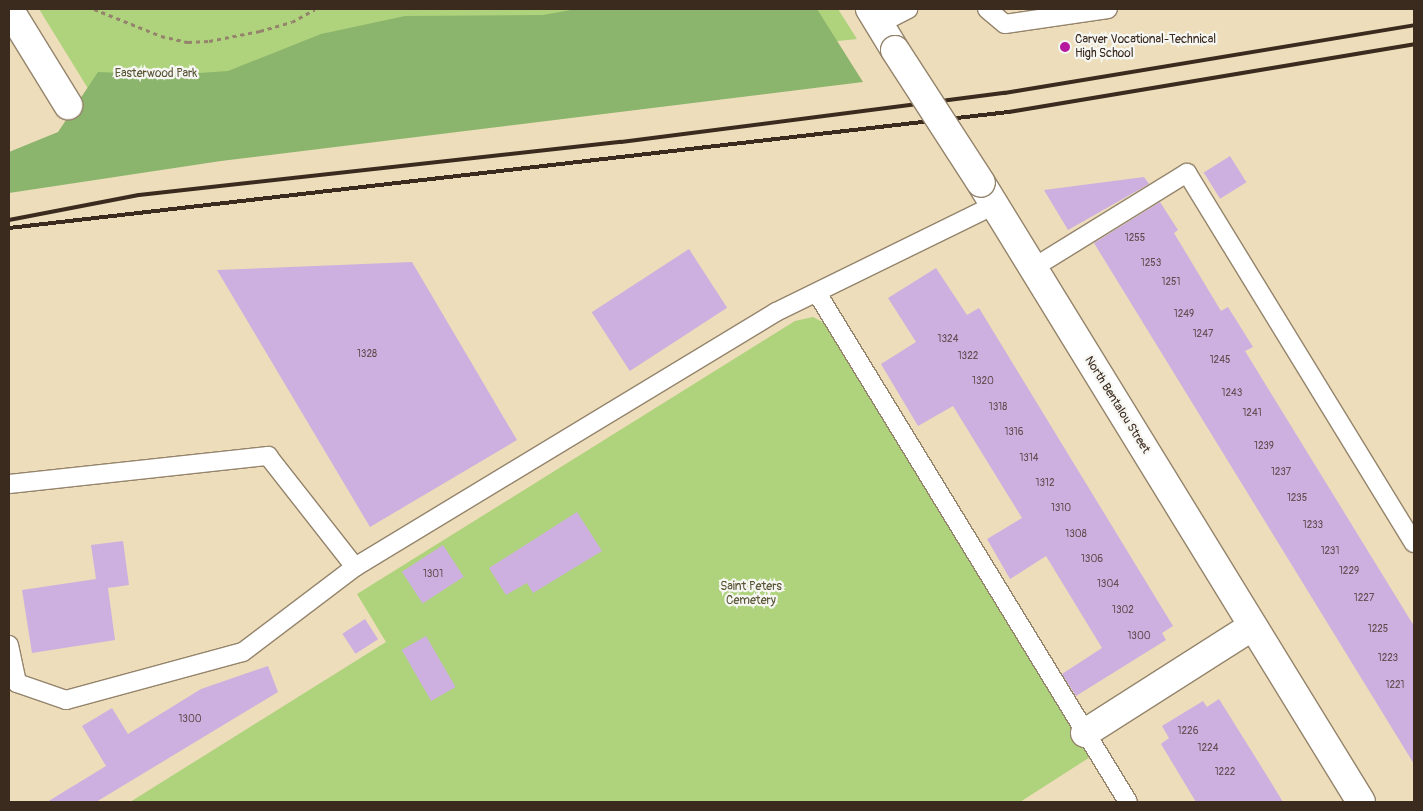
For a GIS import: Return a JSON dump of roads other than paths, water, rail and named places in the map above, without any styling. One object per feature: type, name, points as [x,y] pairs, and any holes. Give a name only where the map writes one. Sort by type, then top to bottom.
[{"type":"street","points":[[9,9],[68,104]]},
{"type":"street","name":"North Bentalou Street","points":[[875,16],[988,194],[1361,802]]},
{"type":"street","points":[[1086,733],[1253,626]]},
{"type":"lane","points":[[875,16],[908,9]]},
{"type":"lane","points":[[987,9],[1005,24],[1108,9]]},
{"type":"lane","points":[[1033,268],[1187,173],[1414,543]]},
{"type":"lane","points":[[9,645],[18,683],[66,700],[243,652],[355,567],[776,312],[817,293],[988,194]]},
{"type":"lane","points":[[817,293],[1128,802]]},
{"type":"lane","points":[[9,484],[268,456],[355,567]]},
{"type":"railway","points":[[9,220],[139,195],[621,142],[1005,93],[1414,25]]},
{"type":"railway","points":[[9,228],[1009,112],[1414,44]]},
{"type":"place","name":"Carver Vocational-Technical High School","points":[[1065,47]]},
{"type":"park label","name":"Easterwood Park","points":[[156,74]]},
{"type":"park label","name":"Saint Peters Cemetery","points":[[751,594]]}]
